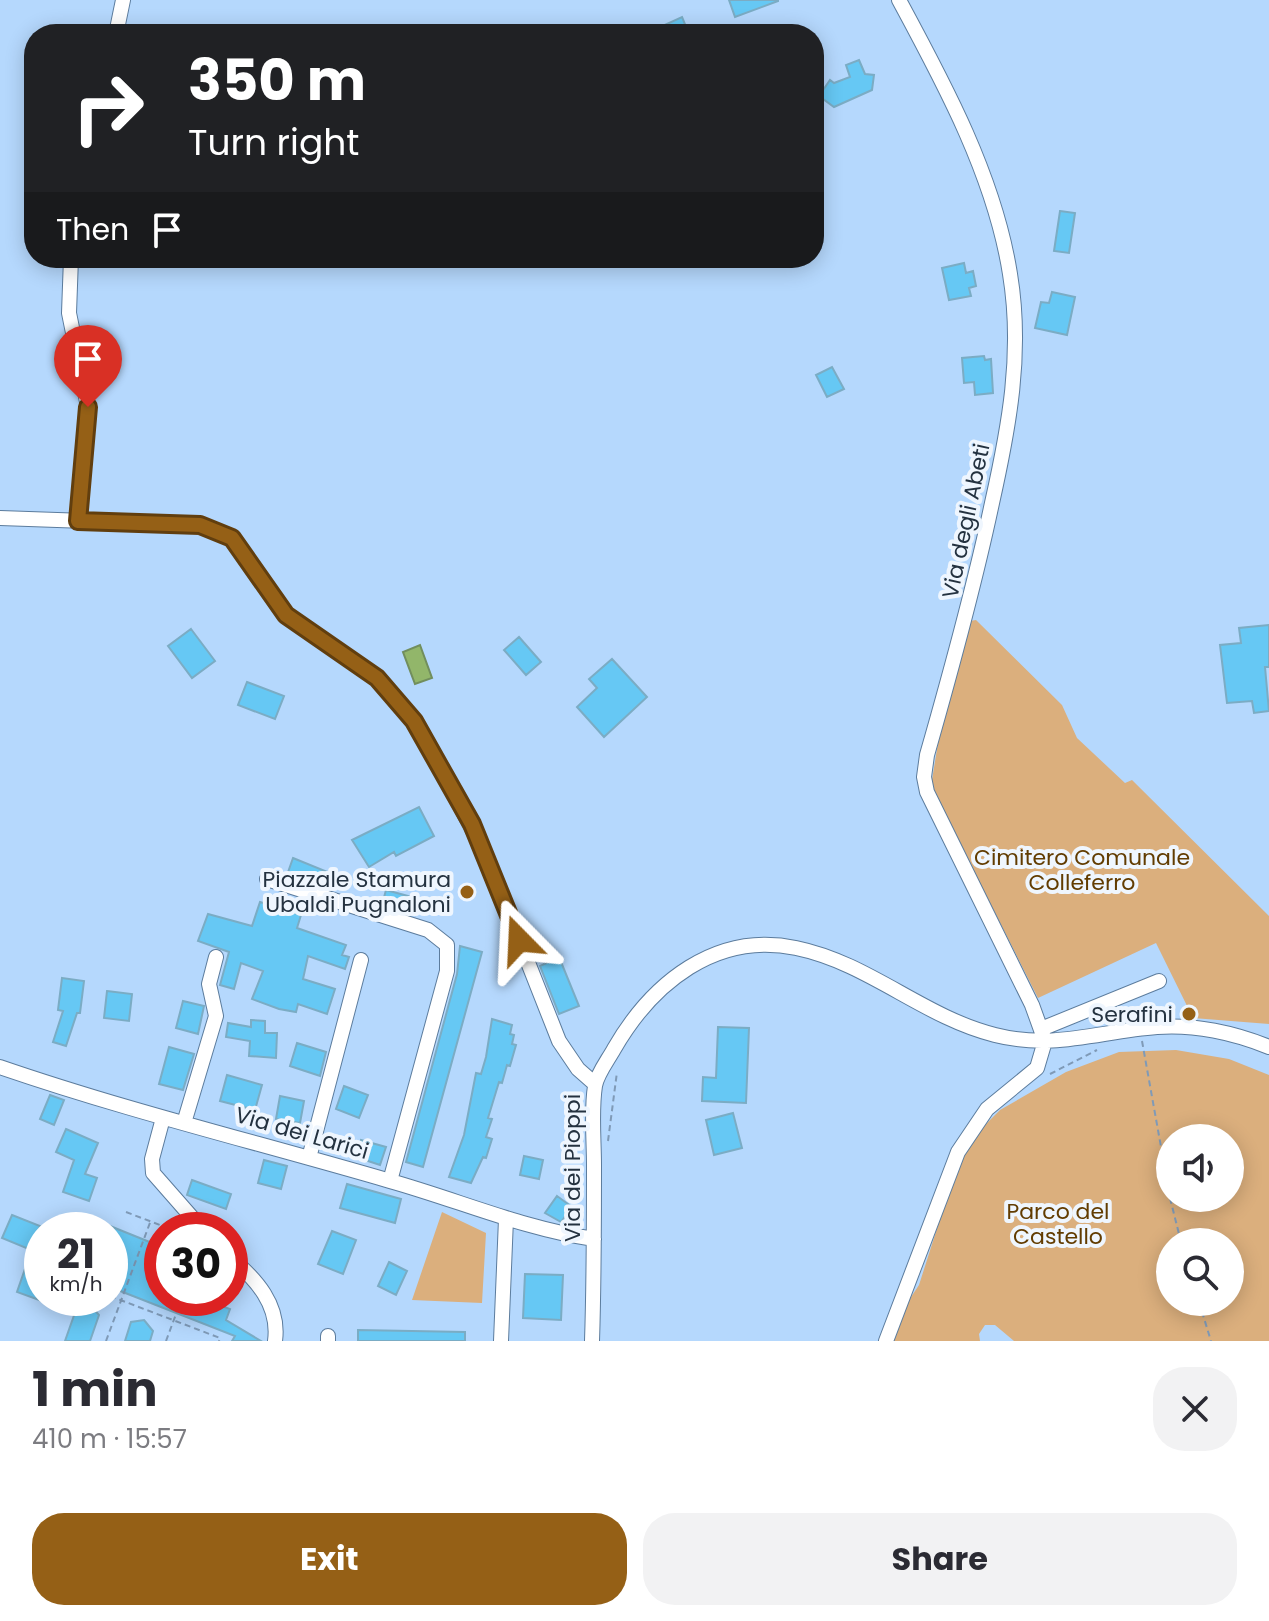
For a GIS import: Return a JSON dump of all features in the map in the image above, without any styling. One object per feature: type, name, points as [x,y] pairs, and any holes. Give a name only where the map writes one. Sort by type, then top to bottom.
[{"type":"street","points":[[118,24],[123,0]]},
{"type":"street","name":"Via degli Abeti","points":[[899,0],[944,84],[990,199],[1008,260],[1014,303],[1015,369],[1011,413],[975,592],[927,755],[924,782],[944,833],[1043,1035]]},
{"type":"street","points":[[71,268],[69,313],[88,407],[78,521]]},
{"type":"street","name":"Via dei Pioppi","points":[[0,518],[200,525],[225,533],[242,550],[286,615],[390,690],[423,734],[472,824],[559,1041],[573,1064],[595,1084],[592,1341]]},
{"type":"street","points":[[267,879],[428,930],[447,945],[447,971],[390,1181]]},
{"type":"street","points":[[595,1084],[626,1029],[651,997],[698,961],[744,945],[787,946],[813,952],[862,971],[947,1019],[971,1029],[1014,1039],[1043,1035],[1142,1035],[1184,1027],[1240,1037],[1269,1047]]},
{"type":"street","points":[[184,1123],[216,1016],[209,980],[216,957]]},
{"type":"street","points":[[309,1158],[361,960]]},
{"type":"street","points":[[1043,1035],[1159,981]]},
{"type":"street","points":[[1240,1037],[1269,1033]]},
{"type":"street","points":[[886,1341],[958,1152],[987,1109],[1037,1068],[1043,1035]]},
{"type":"street","name":"Via dei Larici","points":[[0,1067],[163,1118],[390,1181],[506,1219],[594,1239]]},
{"type":"street","points":[[163,1118],[152,1159],[153,1173],[187,1212]]},
{"type":"street","points":[[501,1341],[506,1219]]},
{"type":"street","points":[[248,1275],[268,1301],[275,1321],[275,1341]]},
{"type":"path","points":[[1142,1035],[1154,1041]]},
{"type":"path","points":[[1131,1043],[1142,1035]]},
{"type":"path","points":[[1142,1035],[1157,1124]]},
{"type":"path","points":[[1041,1080],[1078,1058],[1106,1048]]},
{"type":"path","points":[[608,1145],[620,1063]]},
{"type":"path","points":[[128,1283],[144,1239]]},
{"type":"path","points":[[128,1302],[220,1338],[219,1341]]},
{"type":"path","points":[[106,1341],[116,1316]]},
{"type":"path","points":[[166,1341],[175,1316]]},
{"type":"path","points":[[1203,1316],[1211,1341]]},
{"type":"green space","name":"Cimitero Comunale Colleferro","points":[[976,620],[1062,705],[1077,738],[1125,783],[1132,780],[1269,916],[1269,1024],[1193,1018],[1156,943],[1038,998],[931,786],[938,743],[970,621]]},
{"type":"green space","name":"Parco del Castello","points":[[1176,1050],[1229,1059],[1269,1075],[1269,1341],[1014,1341],[995,1325],[985,1325],[979,1334],[980,1341],[891,1341],[901,1312],[919,1285],[956,1169],[974,1136],[1000,1110],[1066,1072],[1119,1052]]},
{"type":"green space","points":[[442,1212],[486,1233],[482,1303],[412,1300]]},
{"type":"shaded area","points":[[420,645],[432,678],[415,684],[403,652]]},
{"type":"building","points":[[729,0],[778,0],[778,1],[735,17]]},
{"type":"building","points":[[682,17],[685,24],[667,24]]},
{"type":"building","points":[[859,60],[865,74],[874,75],[872,90],[834,107],[824,100],[824,89],[830,80],[834,83],[850,77],[846,65]]},
{"type":"building","points":[[1060,211],[1075,213],[1069,253],[1054,251]]},
{"type":"building","points":[[964,263],[966,273],[973,271],[976,286],[969,288],[971,296],[949,300],[942,268]]},
{"type":"building","points":[[1052,292],[1075,297],[1067,335],[1035,328],[1041,302],[1049,303]]},
{"type":"building","points":[[984,356],[985,360],[991,359],[993,393],[975,395],[974,382],[964,383],[962,358]]},
{"type":"building","points":[[832,367],[844,389],[827,397],[816,375]]},
{"type":"building","points":[[1269,625],[1269,667],[1265,667],[1269,711],[1254,713],[1252,701],[1227,703],[1220,645],[1241,643],[1239,628]]},
{"type":"building","points":[[191,629],[215,661],[192,678],[168,646]]},
{"type":"building","points":[[519,637],[541,662],[526,675],[504,650]]},
{"type":"building","points":[[612,659],[647,697],[604,737],[577,707],[597,688],[589,679]]},
{"type":"building","points":[[247,682],[284,696],[275,719],[238,705]]},
{"type":"building","points":[[419,807],[434,836],[396,856],[394,852],[369,867],[352,840]]},
{"type":"building","points":[[293,858],[330,873],[325,887],[287,875]]},
{"type":"building","points":[[386,890],[419,899],[415,915],[382,905]]},
{"type":"building","points":[[260,902],[301,915],[297,928],[346,945],[342,955],[349,957],[345,969],[308,956],[303,979],[335,989],[327,1014],[298,1004],[296,1012],[279,1009],[252,999],[263,971],[241,963],[234,989],[220,985],[229,952],[198,941],[208,914],[252,926]]},
{"type":"building","points":[[460,946],[482,952],[423,1167],[406,1162],[457,974]]},
{"type":"building","points":[[559,957],[579,1006],[559,1014],[540,966]]},
{"type":"building","points":[[62,978],[84,981],[80,1013],[77,1013],[66,1046],[53,1042],[63,1011],[58,1010]]},
{"type":"building","points":[[107,991],[132,994],[129,1021],[104,1018]]},
{"type":"building","points":[[183,1001],[204,1006],[198,1034],[176,1028]]},
{"type":"building","points":[[492,1019],[512,1025],[512,1044],[516,1045],[510,1066],[507,1065],[502,1083],[499,1082],[488,1118],[492,1119],[486,1137],[492,1139],[486,1158],[483,1157],[471,1183],[449,1177],[464,1135],[476,1073],[481,1074],[486,1057]]},
{"type":"building","points":[[251,1020],[265,1021],[265,1033],[277,1033],[276,1058],[249,1056],[250,1041],[226,1037],[228,1023],[251,1027]]},
{"type":"building","points":[[718,1027],[749,1028],[746,1103],[702,1101],[703,1077],[716,1078]]},
{"type":"building","points":[[297,1043],[326,1052],[320,1076],[290,1066]]},
{"type":"building","points":[[169,1047],[194,1054],[183,1090],[159,1084]]},
{"type":"building","points":[[227,1075],[262,1085],[255,1110],[220,1101]]},
{"type":"building","points":[[344,1086],[368,1095],[359,1118],[336,1109]]},
{"type":"building","points":[[50,1095],[64,1100],[54,1125],[40,1119]]},
{"type":"building","points":[[280,1096],[304,1101],[300,1123],[276,1119]]},
{"type":"building","points":[[733,1113],[742,1148],[714,1155],[706,1120]]},
{"type":"building","points":[[66,1129],[98,1143],[85,1174],[97,1178],[89,1201],[63,1192],[74,1160],[56,1152]]},
{"type":"building","points":[[361,1140],[386,1147],[380,1165],[356,1157]]},
{"type":"building","points":[[524,1156],[543,1160],[539,1179],[520,1175]]},
{"type":"building","points":[[264,1160],[287,1166],[281,1189],[258,1183]]},
{"type":"building","points":[[192,1180],[231,1194],[226,1209],[187,1195]]},
{"type":"building","points":[[347,1184],[401,1199],[395,1223],[340,1208]]},
{"type":"building","points":[[557,1196],[572,1207],[561,1222],[545,1213]]},
{"type":"building","points":[[12,1215],[24,1220],[24,1247],[2,1238]]},
{"type":"building","points":[[332,1231],[356,1240],[343,1274],[318,1264]]},
{"type":"building","points":[[128,1233],[144,1240],[144,1300],[128,1294]]},
{"type":"building","points":[[389,1262],[407,1271],[396,1295],[378,1286]]},
{"type":"building","points":[[24,1272],[24,1295],[17,1292]]},
{"type":"building","points":[[525,1274],[563,1275],[561,1320],[523,1318]]},
{"type":"building","points":[[74,1316],[99,1316],[90,1341],[65,1341]]},
{"type":"building","points":[[184,1316],[227,1316],[226,1320],[261,1341],[232,1341],[235,1336]]},
{"type":"building","points":[[144,1320],[153,1331],[150,1341],[125,1341],[131,1322]]},
{"type":"building","points":[[358,1330],[465,1332],[465,1341],[358,1341]]},
{"type":"place","name":"Piazzale Stamura Ubaldi Pugnaloni","points":[[467,892]]},
{"type":"place","name":"Serafini","points":[[1189,1014]]},
{"type":"route","points":[[88,407],[87,449],[78,521],[200,525],[232,538],[286,615],[377,678],[400,701],[448,777],[472,824],[519,940]]}]
